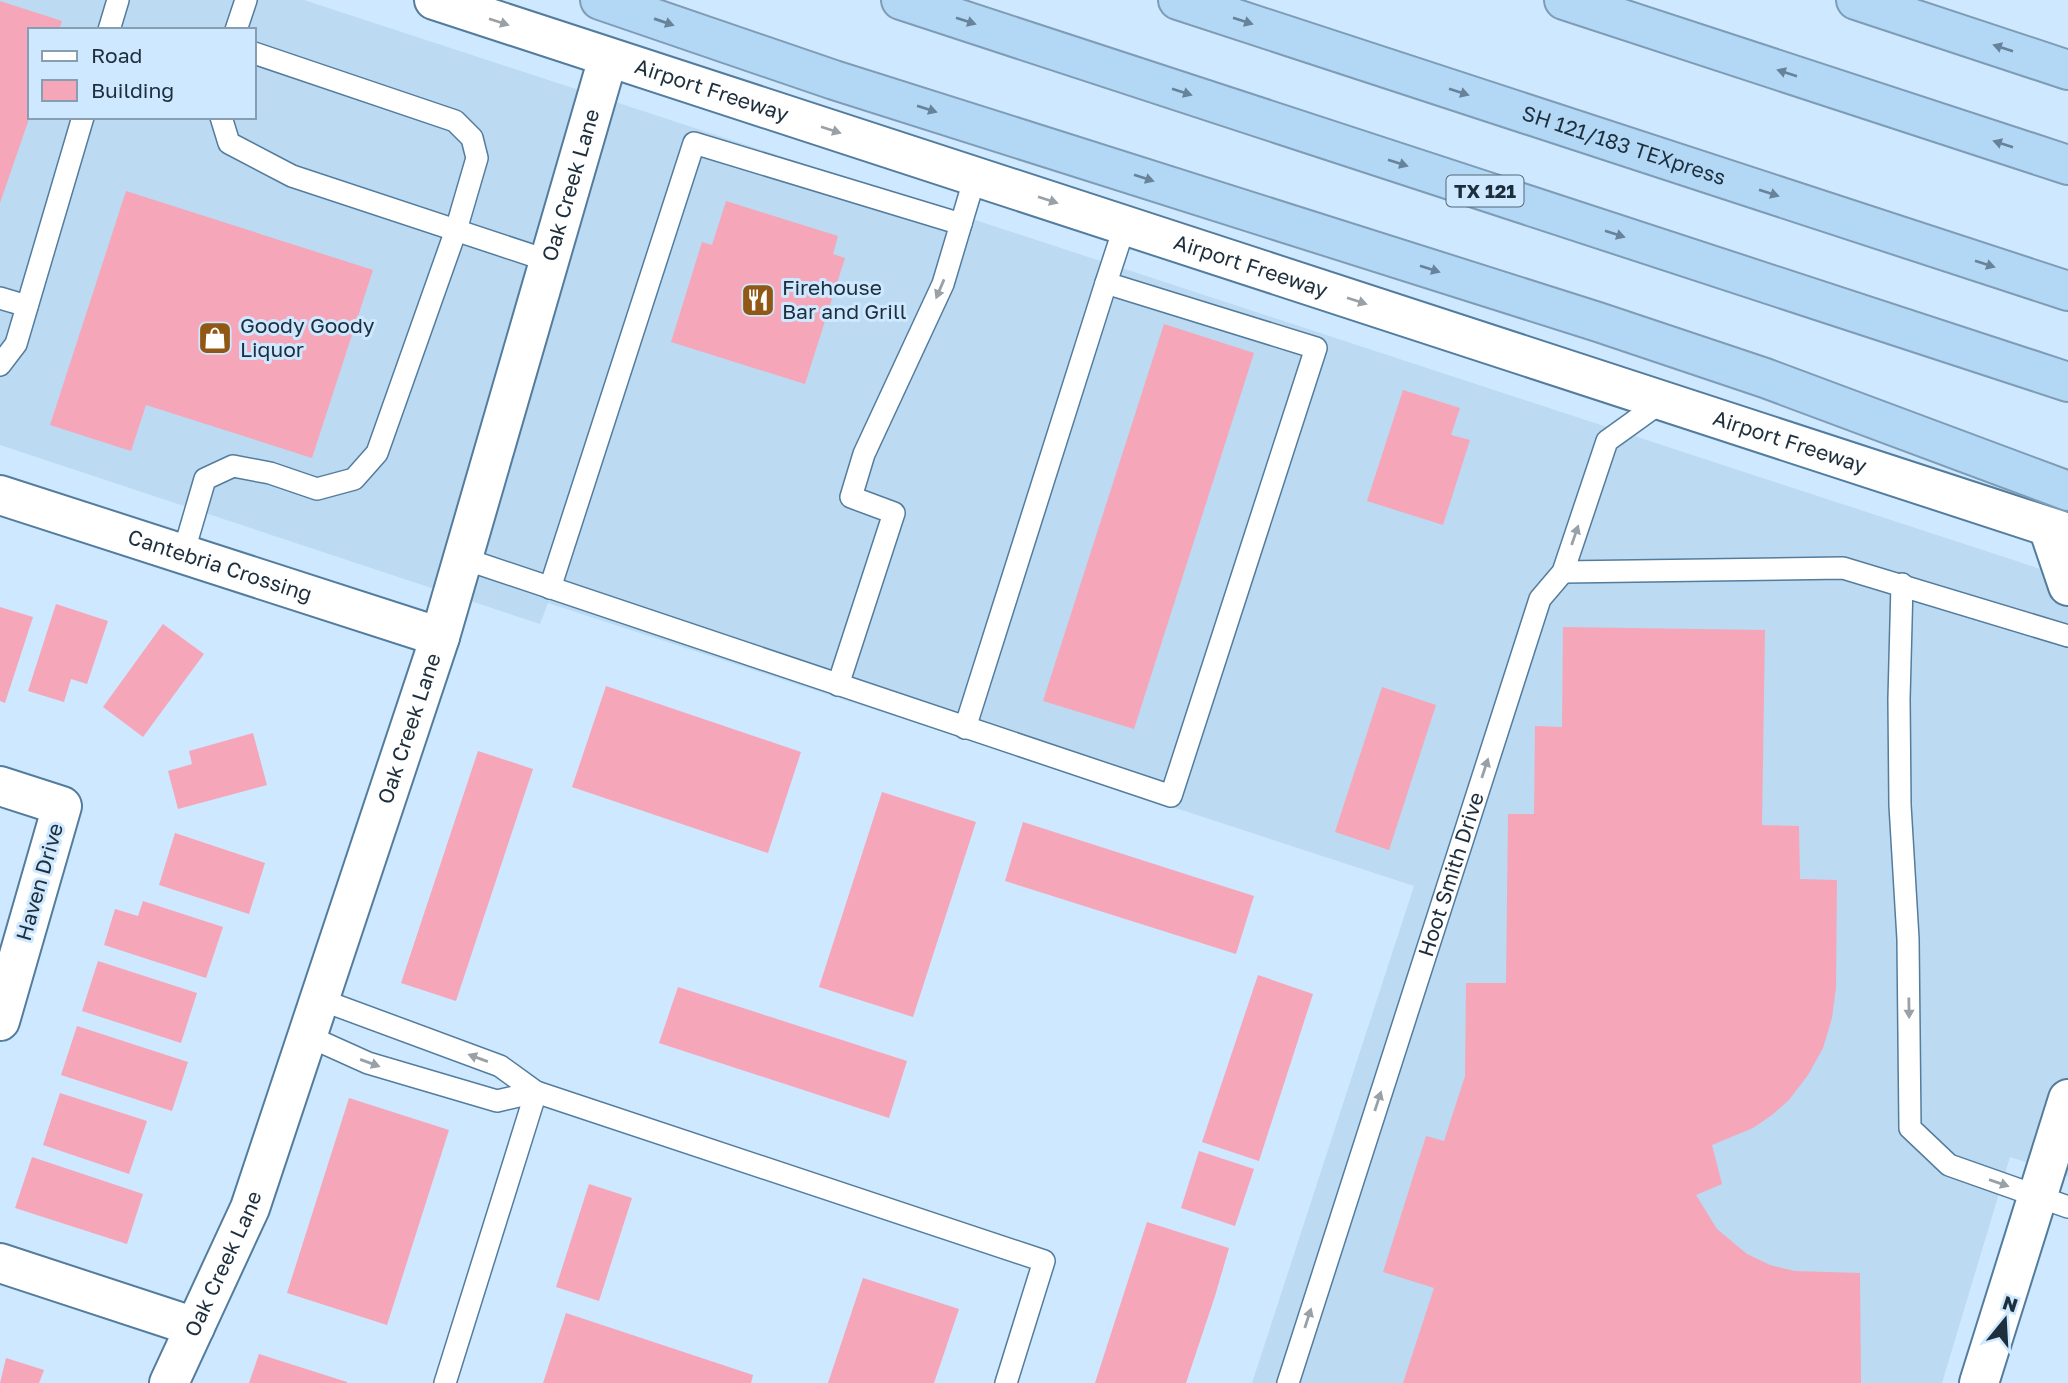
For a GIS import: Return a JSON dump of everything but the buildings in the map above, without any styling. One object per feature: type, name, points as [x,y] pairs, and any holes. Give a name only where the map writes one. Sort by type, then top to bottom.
[{"type":"highway","points":[[600,0],[834,80],[1765,378],[2068,491]]},
{"type":"highway","name":"TX 121","points":[[901,0],[2068,382]]},
{"type":"highway","name":"SH 121/183 TEXpress","points":[[1178,0],[2068,291]]},
{"type":"highway","points":[[1564,0],[2068,165]]},
{"type":"highway","points":[[1856,0],[2068,70]]},
{"type":"street","name":"Airport Freeway","points":[[434,0],[2058,530]]},
{"type":"street","name":"Oak Creek Lane","points":[[169,1383],[250,1208],[308,1036],[440,637],[608,58]]},
{"type":"street","name":"Cantebria Crossing","points":[[0,495],[440,637]]},
{"type":"street","points":[[2058,530],[2068,586]]},
{"type":"street","name":"Haven Drive","points":[[0,786],[62,806],[0,1021]]},
{"type":"street","points":[[1979,1383],[2053,1202],[2068,1099]]},
{"type":"street","points":[[0,1263],[195,1327]]},
{"type":"lane","points":[[110,28],[118,0]]},
{"type":"lane","points":[[237,28],[246,0]]},
{"type":"lane","points":[[183,554],[205,479],[233,466],[270,473],[317,489],[354,479],[377,453],[456,230],[477,158],[472,138],[455,121],[256,54]]},
{"type":"lane","points":[[0,365],[16,344],[82,119]]},
{"type":"lane","points":[[222,119],[229,143],[292,176],[549,261]]},
{"type":"lane","points":[[550,587],[694,143],[961,224]]},
{"type":"lane","points":[[838,685],[894,513],[851,498],[864,454],[943,284],[975,177]]},
{"type":"lane","points":[[965,728],[1125,225]]},
{"type":"lane","points":[[462,558],[1171,796],[1316,348],[1107,283]]},
{"type":"lane","points":[[0,298],[27,306]]},
{"type":"lane","name":"Hoot Smith Drive","points":[[1288,1383],[1540,599],[1563,572],[1607,441],[1664,400]]},
{"type":"lane","points":[[1563,572],[1843,568],[2068,636]]},
{"type":"lane","points":[[1902,584],[1900,792],[1908,939],[1910,1128],[1949,1165],[2053,1202]]},
{"type":"lane","points":[[320,999],[500,1066],[536,1092],[1044,1261],[1006,1383]]},
{"type":"lane","points":[[308,1036],[368,1063],[497,1101],[536,1092]]},
{"type":"lane","points":[[445,1383],[536,1092]]},
{"type":"shaded area","points":[[0,0],[304,0],[2068,578],[2068,1176],[2010,1157],[1942,1383],[1252,1383],[1414,886],[548,603],[540,624],[0,445]]},
{"type":"place","name":"Firehouse Bar and Grill","points":[[758,300]]},
{"type":"place","name":"Goody Goody Liquor","points":[[215,338]]}]
